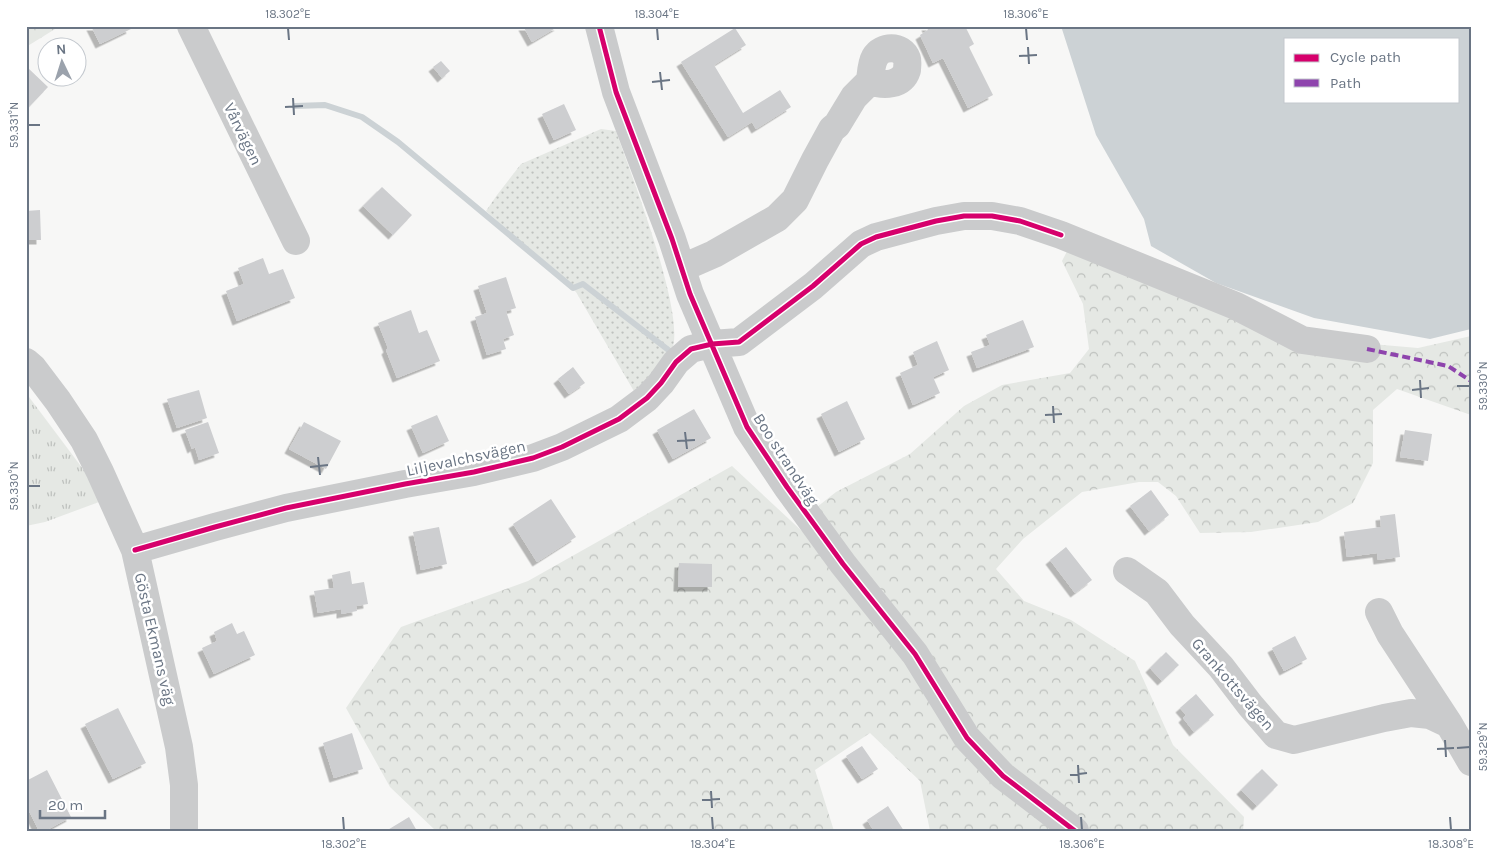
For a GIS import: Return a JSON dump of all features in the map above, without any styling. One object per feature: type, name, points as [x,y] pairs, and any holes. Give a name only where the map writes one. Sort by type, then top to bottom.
[{"type":"street","name":"Vårvägen","points":[[192,26],[296,241]]},
{"type":"street","name":"Boo strandväg","points":[[599,26],[616,92],[672,239],[690,294],[747,427],[787,487],[843,564],[915,654],[967,738],[1003,776],[1074,831]]},
{"type":"street","points":[[682,268],[714,254],[777,218],[791,206],[832,129],[837,126],[854,96],[870,80]]},
{"type":"street","name":"Liljevalchsvägen","points":[[135,550],[286,508],[474,472],[533,458],[570,443],[620,419],[647,398],[676,362],[692,349],[712,344],[739,342],[813,286],[861,244],[876,237],[936,221],[974,216],[992,216],[1020,221],[1061,235],[1236,306],[1302,340],[1367,350]]},
{"type":"street","name":"Gösta Ekmans väg","points":[[26,362],[58,400],[84,440],[135,550],[179,747],[184,785],[179,829]]},
{"type":"street","name":"Grankottsvägen","points":[[1127,571],[1157,592],[1182,625],[1221,667],[1250,705],[1276,734],[1294,740],[1411,713],[1430,715],[1449,724]]},
{"type":"street","points":[[1380,612],[1390,634],[1449,724],[1471,762]]},
{"type":"green space","points":[[26,26],[60,26],[38,38],[26,47]]},
{"type":"green space","points":[[601,129],[616,131],[655,244],[672,310],[674,335],[671,352],[635,393],[576,292],[486,211],[521,164]]},
{"type":"green space","points":[[1077,232],[1292,328],[1360,343],[1418,348],[1471,336],[1471,415],[1397,389],[1373,410],[1373,463],[1353,503],[1318,522],[1251,532],[1200,533],[1176,496],[1158,482],[1139,482],[1082,492],[1023,539],[996,569],[1024,601],[1071,620],[1135,661],[1173,745],[1244,817],[1243,831],[1088,831],[1081,823],[1011,773],[976,731],[812,511],[836,492],[910,454],[964,406],[1002,385],[1070,373],[1089,349],[1083,304],[1062,261]]},
{"type":"green space","points":[[26,393],[86,473],[99,502],[45,522],[26,526]]},
{"type":"green space","points":[[732,466],[819,547],[1060,831],[930,831],[920,781],[870,733],[815,770],[834,831],[436,831],[390,787],[346,708],[401,627],[528,581]]},
{"type":"shaded area","points":[[1061,26],[1471,26],[1471,329],[1430,339],[1314,318],[1216,283],[1151,246],[1144,219],[1096,135]]},
{"type":"building","points":[[91,26],[129,26],[131,29],[100,44]]},
{"type":"building","points":[[523,26],[559,26],[532,42]]},
{"type":"building","points":[[926,26],[965,26],[974,44],[969,47],[993,95],[968,108],[943,58],[933,63],[920,35],[928,30]]},
{"type":"building","points":[[735,28],[746,45],[714,65],[743,113],[780,90],[791,107],[756,129],[752,122],[728,137],[681,62]]},
{"type":"building","points":[[441,61],[450,71],[442,78],[433,67]]},
{"type":"building","points":[[28,68],[38,78],[38,88],[47,88],[30,106],[26,103],[26,70]]},
{"type":"building","points":[[564,104],[576,130],[554,140],[542,114]]},
{"type":"building","points":[[382,187],[412,215],[393,235],[363,206]]},
{"type":"building","points":[[40,210],[41,240],[26,240],[26,211]]},
{"type":"building","points":[[263,258],[269,274],[283,269],[295,298],[237,321],[226,291],[244,284],[238,268]]},
{"type":"building","points":[[506,277],[516,308],[506,311],[514,335],[503,339],[506,349],[487,355],[475,317],[487,313],[478,286]]},
{"type":"building","points":[[411,310],[419,333],[427,330],[440,361],[397,378],[378,323]]},
{"type":"building","points":[[1023,320],[1034,347],[977,368],[971,352],[990,345],[986,335]]},
{"type":"building","points":[[937,341],[949,370],[933,377],[940,393],[913,405],[900,373],[918,365],[913,352]]},
{"type":"building","points":[[573,367],[585,383],[569,394],[558,379]]},
{"type":"building","points":[[199,390],[207,418],[177,428],[167,399]]},
{"type":"building","points":[[847,401],[865,439],[839,452],[821,414]]},
{"type":"building","points":[[694,409],[711,438],[673,459],[657,430]]},
{"type":"building","points":[[437,415],[449,441],[423,453],[411,426]]},
{"type":"building","points":[[208,422],[219,453],[199,460],[195,447],[192,449],[185,430]]},
{"type":"building","points":[[304,422],[341,441],[326,469],[289,449]]},
{"type":"building","points":[[1405,430],[1432,434],[1428,461],[1400,457]]},
{"type":"building","points":[[1151,490],[1169,515],[1149,531],[1130,506]]},
{"type":"building","points":[[551,499],[576,537],[537,562],[513,524]]},
{"type":"building","points":[[1395,514],[1400,557],[1378,560],[1377,553],[1347,557],[1344,532],[1381,527],[1380,516]]},
{"type":"building","points":[[439,527],[447,564],[421,570],[413,532]]},
{"type":"building","points":[[1066,547],[1092,580],[1075,593],[1050,560]]},
{"type":"building","points":[[679,563],[712,564],[712,587],[678,587]]},
{"type":"building","points":[[350,571],[352,584],[364,582],[368,604],[356,606],[357,611],[341,614],[341,609],[318,613],[314,591],[334,588],[332,575]]},
{"type":"building","points":[[232,623],[237,634],[244,631],[255,655],[214,674],[202,648],[217,641],[214,632]]},
{"type":"building","points":[[1295,636],[1307,659],[1284,671],[1272,648]]},
{"type":"building","points":[[1166,652],[1179,665],[1162,681],[1150,668]]},
{"type":"building","points":[[1196,694],[1214,715],[1194,732],[1183,718],[1186,715],[1180,708]]},
{"type":"building","points":[[118,708],[146,763],[113,779],[85,724]]},
{"type":"building","points":[[352,733],[363,769],[334,778],[323,743]]},
{"type":"building","points":[[862,746],[878,769],[862,779],[846,756]]},
{"type":"building","points":[[1262,769],[1278,785],[1257,806],[1241,790]]},
{"type":"building","points":[[47,770],[71,817],[45,831],[39,831],[26,805],[26,781]]},
{"type":"building","points":[[888,806],[904,831],[874,831],[867,820]]},
{"type":"building","points":[[409,817],[417,831],[386,831]]},
{"type":"waterway","points":[[295,106],[325,105],[362,117],[398,142],[573,288],[583,284],[671,352]]},
{"type":"marked path","points":[[1367,349],[1448,366],[1471,381]]},
{"type":"cycle path","points":[[599,26],[616,92],[672,239],[690,294],[747,427],[787,487],[843,564],[915,654],[967,738],[1003,776],[1075,831]]},
{"type":"cycle path","points":[[135,550],[286,508],[474,472],[533,458],[562,447],[619,419],[647,398],[676,362],[691,349],[712,344],[739,342],[813,286],[861,244],[876,237],[936,221],[964,216],[992,216],[1020,221],[1061,235]]}]
